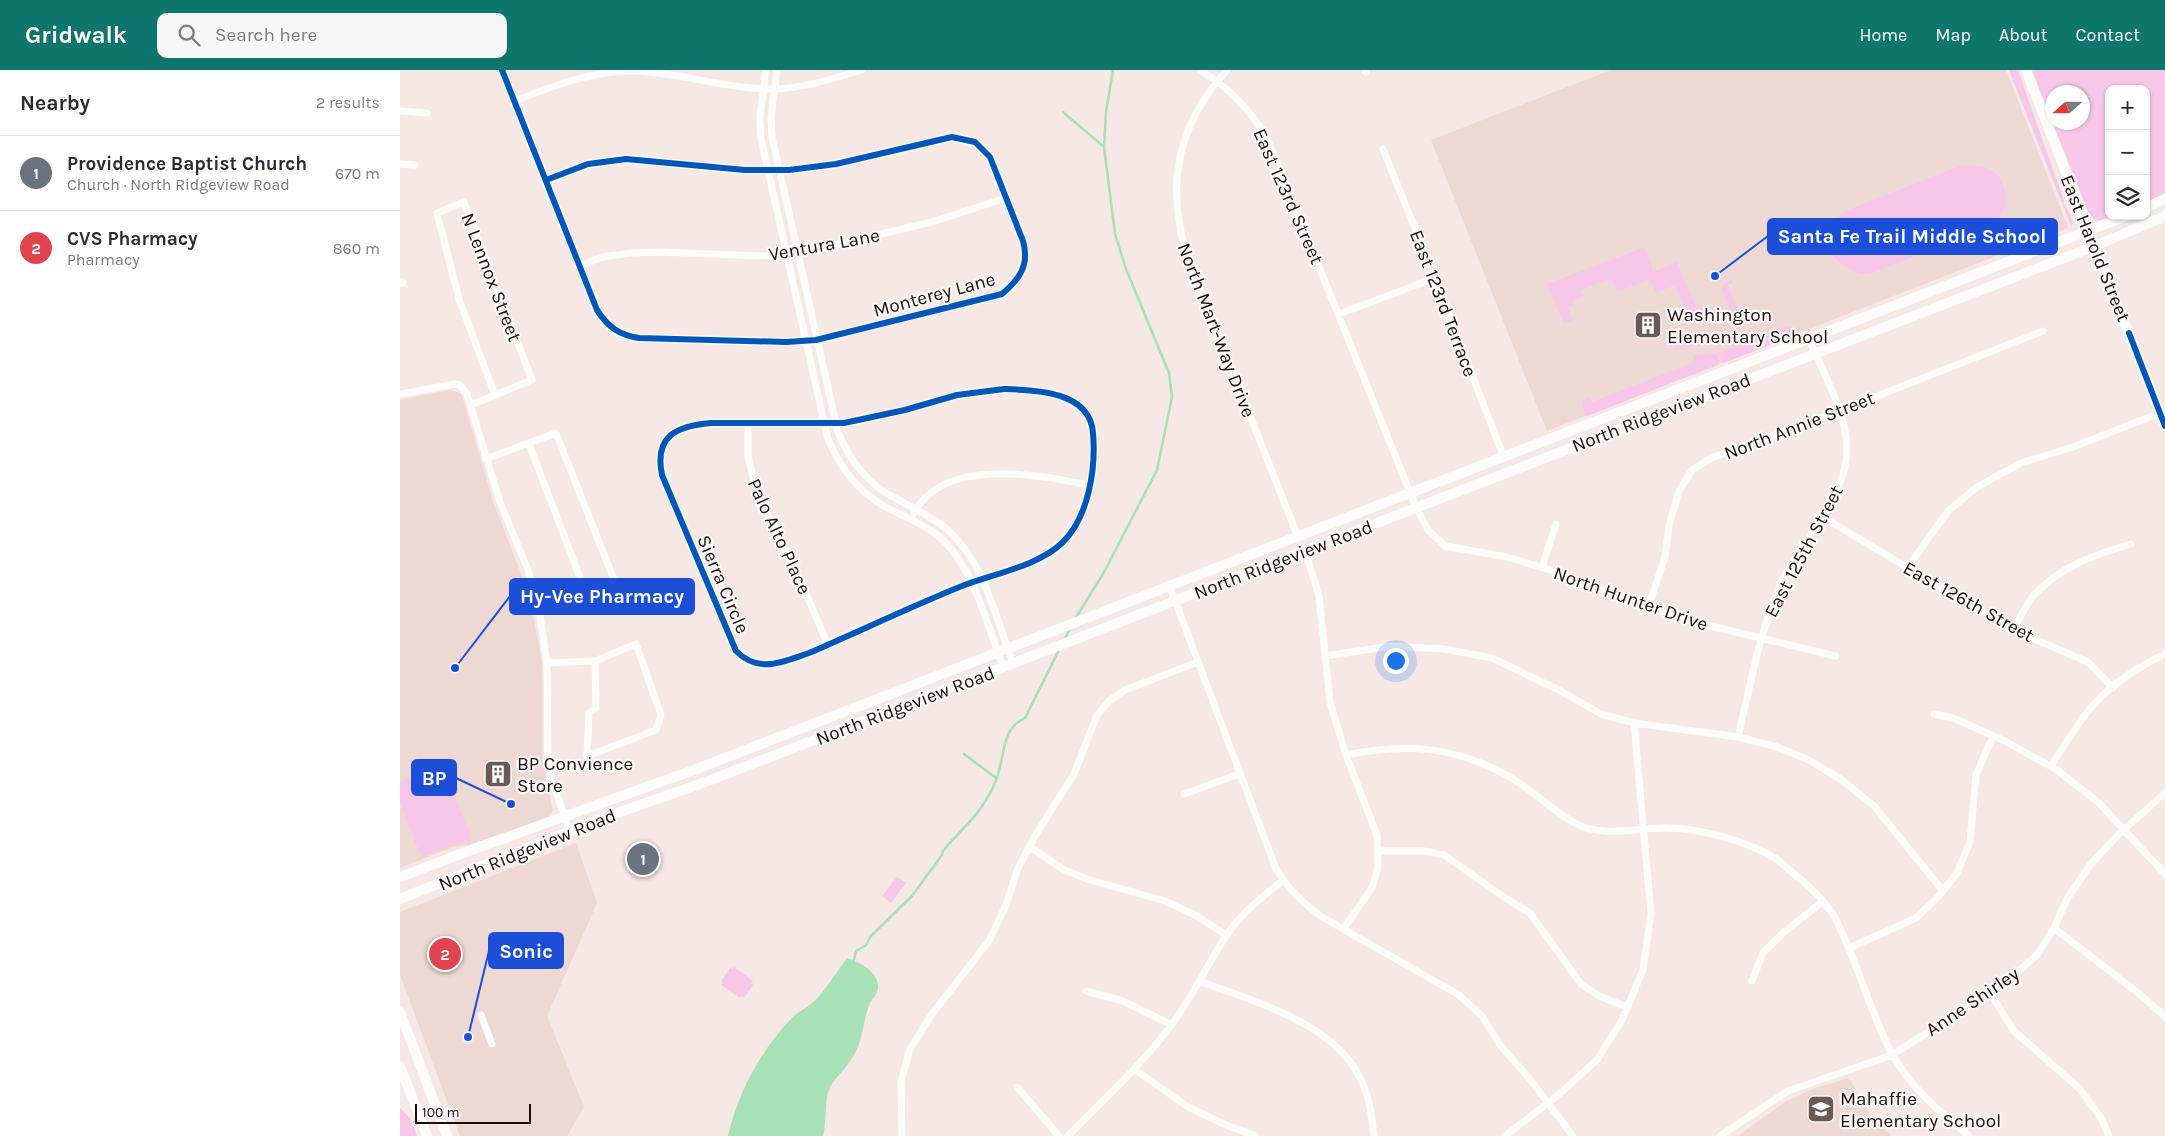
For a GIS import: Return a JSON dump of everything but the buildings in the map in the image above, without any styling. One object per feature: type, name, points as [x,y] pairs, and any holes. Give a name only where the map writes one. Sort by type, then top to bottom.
[{"type":"main road","name":"East Harold Street","points":[[2026,70],[2165,426]]},
{"type":"main road","points":[[2150,206],[2165,200]]},
{"type":"main road","name":"North Ridgeview Road","points":[[400,898],[624,810],[700,784],[2095,246],[2165,216]]},
{"type":"main road","name":"North Ridgeview Road","points":[[400,877],[694,770],[2116,220]]},
{"type":"main road","points":[[400,1012],[448,1136]]},
{"type":"main road","points":[[400,1066],[427,1136]]},
{"type":"street","name":"Monterey Lane","points":[[502,70],[597,310],[605,322],[614,330],[627,336],[639,338],[776,342],[816,340],[1002,294],[1020,277],[1026,257],[1023,241],[999,177],[986,151],[974,142],[959,138],[943,138],[836,164],[779,170],[745,170],[626,159],[588,164],[546,180]]},
{"type":"street","points":[[766,70],[760,128],[767,170],[823,424],[832,451],[854,482],[875,500],[932,531],[947,545],[960,562],[971,583],[998,653],[1008,665]]},
{"type":"street","points":[[777,70],[771,127],[796,253],[835,424],[843,446],[863,474],[883,492],[916,509],[949,531],[966,551],[982,579],[1008,649],[1008,665]]},
{"type":"street","points":[[515,101],[571,80],[600,74],[659,72],[774,89],[810,84],[862,70]]},
{"type":"street","name":"East 123rd Street","points":[[1200,70],[1244,105],[1267,138],[1410,494]]},
{"type":"street","name":"North Mart-Way Drive","points":[[1227,70],[1201,102],[1182,145],[1177,172],[1176,201],[1179,231],[1188,259],[1298,537]]},
{"type":"street","points":[[400,111],[427,113]]},
{"type":"street","name":"East 123rd Terrace","points":[[1383,149],[1504,458]]},
{"type":"street","points":[[400,164],[415,165]]},
{"type":"street","name":"Ventura Lane","points":[[580,266],[602,257],[631,253],[659,252],[766,256],[796,253],[932,222],[1006,198]]},
{"type":"street","name":"N Lennox Street","points":[[471,405],[532,380],[464,202],[437,213],[459,299],[495,395]]},
{"type":"street","points":[[1339,314],[1435,278]]},
{"type":"street","name":"North Annie Street","points":[[1648,608],[1665,557],[1669,525],[1679,491],[1692,470],[1711,458],[1839,411],[2043,331]]},
{"type":"street","name":"East 125th Street","points":[[1738,737],[1764,623],[1780,585],[1840,486],[1846,460],[1844,429],[1839,411],[1809,339]]},
{"type":"street","points":[[400,394],[452,384],[460,385],[468,394],[501,507],[528,570],[538,602],[547,663],[548,761],[551,777],[570,832]]},
{"type":"street","name":"Sierra Circle","points":[[1021,389],[1066,397],[1083,410],[1093,429],[1093,465],[1089,485],[1077,522],[1058,546],[1038,559],[971,583],[828,645],[783,662],[759,665],[744,659],[736,651],[662,475],[659,461],[660,452],[665,441],[673,432],[684,427],[701,424],[823,424],[835,424],[876,417],[957,394],[983,390],[1021,389]]},
{"type":"street","points":[[1908,567],[1948,511],[1977,487],[2021,463],[2073,447],[2160,413]]},
{"type":"street","name":"Palo Alto Place","points":[[748,424],[748,458],[756,489],[805,591],[828,645]]},
{"type":"street","points":[[486,459],[556,433],[618,590],[568,610]]},
{"type":"street","points":[[529,444],[589,601]]},
{"type":"street","points":[[911,518],[927,495],[964,478],[988,474],[1038,476],[1089,485]]},
{"type":"street","name":"North Hunter Drive","points":[[1410,494],[1428,530],[1445,546],[1508,557],[1542,567],[1673,617],[1836,656]]},
{"type":"street","name":"East 126th Street","points":[[1821,516],[2014,629],[2088,662],[2113,688]]},
{"type":"street","name":"North Hunter Drive","points":[[1542,567],[1556,524]]},
{"type":"street","points":[[2014,629],[2032,596],[2053,578],[2085,558],[2131,544]]},
{"type":"street","points":[[1305,550],[1319,596],[1330,702],[1346,755],[1377,835],[1378,868],[1372,888],[1343,929]]},
{"type":"street","points":[[1170,587],[1239,774],[1276,869],[1283,880],[1314,912],[1458,994],[1482,1016],[1500,1045],[1573,1136]]},
{"type":"street","points":[[547,663],[595,661],[636,644],[661,715],[656,730],[587,756],[589,713],[596,708],[595,661]]},
{"type":"street","points":[[1325,656],[1391,646],[1444,649],[1492,658],[1559,690],[1600,714],[1634,723],[1738,737],[1777,747],[1809,760],[1842,780],[1874,807],[1943,891]]},
{"type":"street","points":[[2051,766],[2086,713],[2138,667],[2165,654]]},
{"type":"street","points":[[902,1136],[901,1082],[910,1049],[932,1014],[990,941],[1006,905],[1018,868],[1074,774],[1090,730],[1103,708],[1117,695],[1133,686],[1198,662]]},
{"type":"street","points":[[1934,714],[1953,718],[2051,766],[2099,803],[2165,874]]},
{"type":"street","points":[[1505,1136],[1548,1104],[1597,1060],[1622,1020],[1643,970],[1651,914],[1634,723]]},
{"type":"street","points":[[1848,948],[1916,918],[1958,873],[1970,842],[1976,775],[1993,736]]},
{"type":"street","points":[[1346,755],[1381,748],[1412,748],[1441,750],[1467,756],[1513,779],[1577,824],[1600,831],[1666,828],[1703,832],[1740,843],[1775,858],[1810,887],[1831,911],[1892,1055],[1931,1105],[1969,1136]]},
{"type":"street","points":[[1184,794],[1239,774]]},
{"type":"street","name":"Anne Shirley","points":[[1720,1136],[1788,1091],[1892,1055],[2005,983],[2038,954],[2054,928],[2067,899],[2090,865],[2124,829],[2165,793]]},
{"type":"street","points":[[1030,847],[1064,870],[1090,880],[1165,901],[1197,916],[1226,935]]},
{"type":"street","points":[[1378,851],[1424,852],[1444,855],[1530,913],[1581,984],[1599,996],[1627,1007]]},
{"type":"street","points":[[1068,1136],[1134,1069],[1172,1025],[1226,935],[1246,911],[1283,880]]},
{"type":"street","points":[[1752,981],[1763,953],[1783,934],[1823,902]]},
{"type":"street","points":[[2054,928],[2142,996],[2165,1017]]},
{"type":"street","points":[[1200,981],[1304,1023],[1329,1040],[1348,1059],[1362,1083],[1372,1113],[1374,1136]]},
{"type":"street","points":[[1086,991],[1123,1001],[1172,1025]]},
{"type":"street","points":[[1990,993],[2014,1031],[2080,1089],[2101,1118],[2109,1136]]},
{"type":"street","points":[[481,1015],[492,1044]]},
{"type":"street","points":[[1134,1069],[1188,1107],[1226,1125],[1256,1136]]},
{"type":"street","points":[[1017,1086],[1059,1136]]},
{"type":"shaded area","points":[[1611,70],[2006,70],[2068,228],[1547,431],[1431,140]]},
{"type":"shaded area","points":[[2009,70],[2018,70],[2064,201],[2063,204],[2070,214],[2072,228]]},
{"type":"shaded area","points":[[2032,70],[2165,70],[2165,193],[2150,200],[2150,85],[2105,85],[2105,219],[2097,220],[2089,214],[2056,130],[2090,130],[2090,85],[2045,85],[2045,103]]},
{"type":"shaded area","points":[[1963,165],[1991,170],[1995,172],[2002,183],[2005,190],[2005,206],[1993,225],[1987,229],[1868,274],[1855,272],[1837,260],[1831,251],[1830,231],[1845,211]]},
{"type":"shaded area","points":[[1645,247],[1653,272],[1677,262],[1696,308],[1701,306],[1703,311],[1688,317],[1676,288],[1673,286],[1655,293],[1650,279],[1620,291],[1616,290],[1611,279],[1580,290],[1583,297],[1574,301],[1575,304],[1568,307],[1573,320],[1564,324],[1547,284]]},
{"type":"shaded area","points":[[1731,280],[1733,283],[1728,285],[1743,326],[1737,329],[1722,289],[1724,284]]},
{"type":"shaded area","points":[[1787,326],[1794,329],[1796,335],[1724,363],[1722,362],[1719,353],[1767,336]]},
{"type":"shaded area","points":[[1696,333],[1699,339],[1710,335],[1711,339],[1677,350],[1674,349],[1673,342]]},
{"type":"shaded area","points":[[1717,354],[1720,364],[1585,416],[1582,403],[1583,399],[1589,396],[1592,402],[1695,362],[1693,355]]},
{"type":"shaded area","points":[[450,390],[460,393],[462,396],[494,504],[529,594],[542,663],[542,759],[553,811],[547,818],[469,845],[453,847],[400,868],[400,400]]},
{"type":"shaded area","points":[[441,765],[468,829],[471,842],[453,845],[422,857],[418,847],[414,844],[414,838],[400,802],[400,781]]},
{"type":"shaded area","points":[[576,843],[597,903],[547,1016],[584,1107],[567,1136],[460,1136],[400,975],[400,912]]},
{"type":"shaded area","points":[[897,877],[906,883],[891,903],[882,896]]},
{"type":"shaded area","points":[[847,958],[869,970],[877,980],[878,986],[877,992],[869,1005],[857,1049],[828,1092],[823,1136],[728,1136],[744,1089],[768,1047],[791,1018],[821,994]]},
{"type":"shaded area","points":[[734,967],[753,981],[751,983],[753,985],[744,998],[742,996],[740,998],[721,985],[723,983],[721,981],[730,968]]},
{"type":"shaded area","name":"Mahaffie Elementary School","points":[[1849,1078],[1870,1114],[1891,1136],[1738,1136],[1785,1102],[1813,1089]]},
{"type":"shaded area","points":[[400,1108],[410,1118],[417,1136],[400,1136]]},
{"type":"waterway","points":[[1075,619],[1103,574],[1157,470],[1172,397],[1169,373],[1126,269],[1115,234],[1104,147],[1106,112],[1113,70]]},
{"type":"waterway","points":[[1063,112],[1104,147]]},
{"type":"waterway","points":[[1065,639],[1070,628]]},
{"type":"waterway","points":[[853,964],[856,951],[866,945],[870,937],[912,896],[943,851],[983,806],[997,778],[1006,738],[1013,727],[1025,718],[1060,648]]},
{"type":"waterway","points":[[964,754],[996,778]]},
{"type":"cycle path","points":[[502,70],[597,310],[610,326],[626,335],[639,338],[786,342],[816,340],[1002,294],[1018,277],[1024,265],[1025,250],[1023,241],[990,157],[975,142],[952,137],[836,164],[789,170],[745,170],[626,159],[588,164],[546,180]]},
{"type":"cycle path","points":[[2129,333],[2165,426]]},
{"type":"cycle path","points":[[1004,389],[1031,390],[1059,396],[1072,401],[1090,419],[1094,447],[1089,491],[1079,520],[1062,543],[1041,558],[1028,564],[962,586],[789,660],[762,664],[753,662],[736,651],[662,475],[661,451],[670,436],[678,430],[687,427],[711,423],[844,423],[905,410],[957,395],[1004,389]]},
{"type":"place","name":"Santa Fe Trail Middle School","points":[[1715,276]]},
{"type":"place","name":"Washington Elementary School","points":[[1648,325]]},
{"type":"place","name":"Hy-Vee Pharmacy","points":[[455,668]]},
{"type":"place","name":"BP Convience Store","points":[[498,774]]},
{"type":"place","name":"BP","points":[[511,804]]},
{"type":"place","name":"Providence Baptist Church","points":[[643,859]]},
{"type":"place","name":"CVS Pharmacy","points":[[445,954]]},
{"type":"place","name":"Sonic","points":[[468,1037]]},
{"type":"place","name":"Mahaffie Elementary School","points":[[1821,1109]]}]
